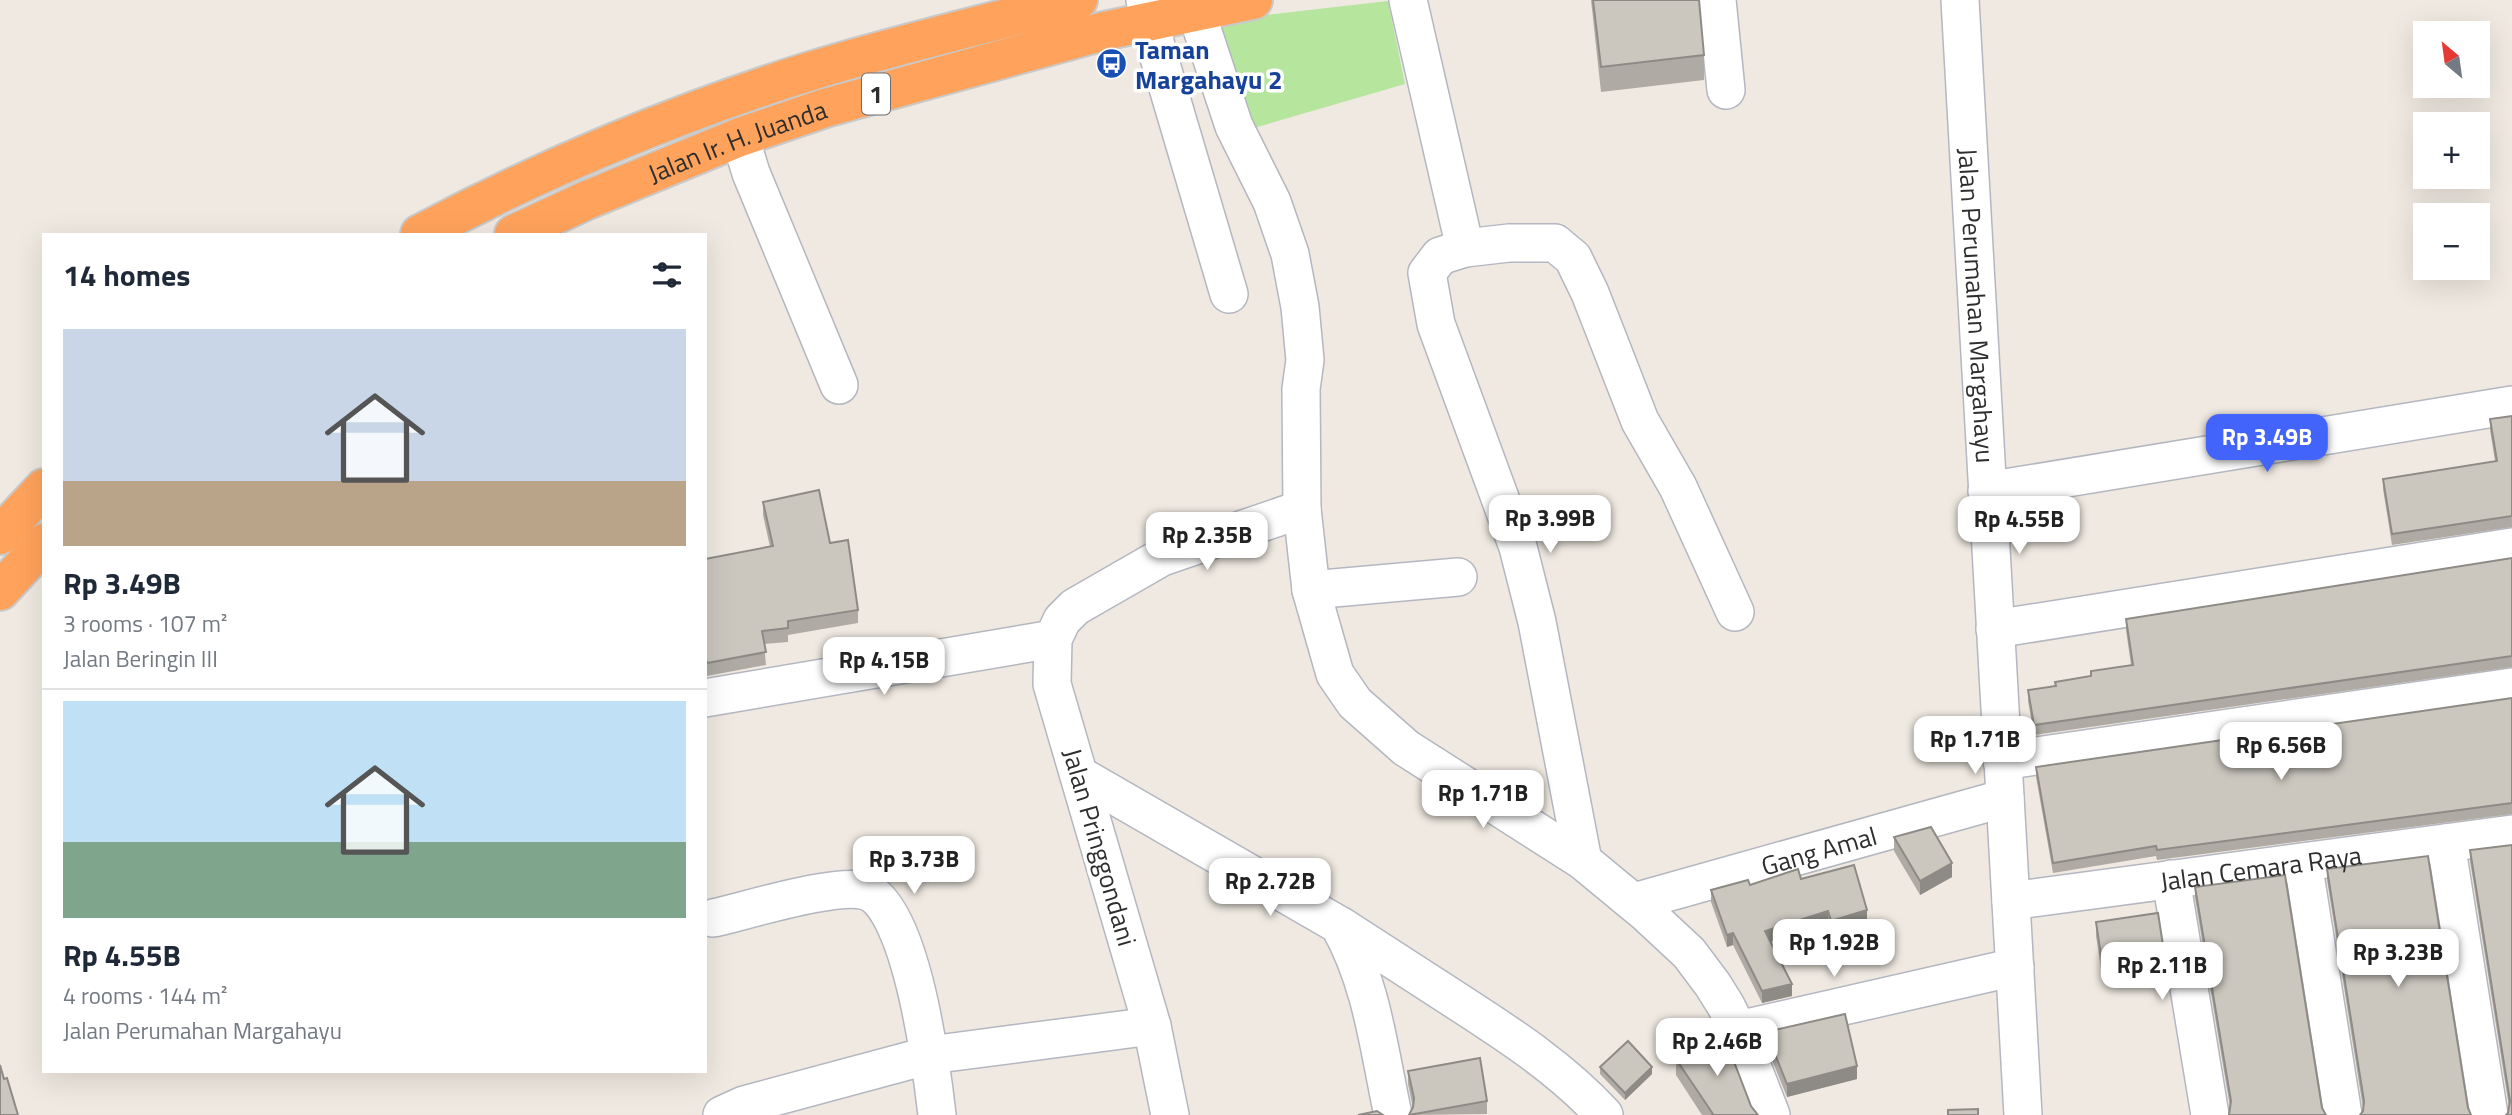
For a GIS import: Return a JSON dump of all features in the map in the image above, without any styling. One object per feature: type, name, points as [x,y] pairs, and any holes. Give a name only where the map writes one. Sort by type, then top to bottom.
[{"type":"highway","name":"Jalan Ir. H. Juanda","points":[[422,233],[571,161],[725,100],[825,67],[1078,0]]},
{"type":"highway","name":"Jalan Ir. H. Juanda","points":[[516,233],[587,200],[740,137],[825,108],[1104,31],[1148,11],[1196,11],[1253,0]]},
{"type":"highway","points":[[0,536],[42,490]]},
{"type":"highway","points":[[0,591],[42,544]]},
{"type":"street","points":[[1408,0],[1465,248]]},
{"type":"street","points":[[1717,0],[1726,90]]},
{"type":"street","name":"Jalan Perumahan Margahayu","points":[[1961,0],[2023,1115]]},
{"type":"street","points":[[1148,11],[1158,54],[1229,294]]},
{"type":"street","points":[[1196,11],[1234,126],[1272,202],[1290,254],[1300,307],[1305,360],[1301,389],[1301,509],[1311,590],[1335,674],[1355,703],[1406,748],[1583,861],[1634,902],[1689,953],[1713,985],[1738,1030],[1771,1115]]},
{"type":"street","points":[[740,137],[751,173],[839,385]]},
{"type":"street","points":[[1583,861],[1537,622],[1518,547],[1436,324],[1427,273],[1440,256],[1465,248],[1509,243],[1555,243],[1573,258],[1590,293],[1640,421],[1678,487],[1735,612]]},
{"type":"street","points":[[1987,491],[2512,405]]},
{"type":"street","points":[[707,698],[1053,639],[1069,613],[1094,595],[1162,557],[1301,509]]},
{"type":"street","points":[[1995,629],[2512,547]]},
{"type":"street","points":[[1311,590],[1458,577]]},
{"type":"street","name":"Jalan Pringgondani","points":[[1053,639],[1052,684],[1152,1026],[1170,1115]]},
{"type":"street","points":[[2002,761],[2512,687]]},
{"type":"street","points":[[1079,775],[1339,925],[1506,1033],[1546,1062],[1604,1115]]},
{"type":"street","name":"Gang Amal","points":[[1634,902],[2005,798]]},
{"type":"street","name":"Jalan Cemara Raya","points":[[2011,901],[2512,834]]},
{"type":"street","points":[[2446,843],[2489,1115]]},
{"type":"street","points":[[2303,862],[2343,1115]]},
{"type":"street","points":[[2171,879],[2210,1115]]},
{"type":"street","points":[[713,918],[829,890],[867,891],[888,908],[905,947],[930,1055],[937,1115]]},
{"type":"street","points":[[1339,925],[1354,952],[1364,979],[1393,1115]]},
{"type":"street","points":[[1738,1030],[2015,967]]},
{"type":"street","points":[[722,1115],[744,1105],[930,1055],[1152,1026]]},
{"type":"green space","points":[[1388,1],[1405,84],[1254,128],[1219,24],[1265,15]]},
{"type":"building","points":[[1593,0],[1699,0],[1704,55],[1601,67]]},
{"type":"building","points":[[2512,416],[2512,516],[2392,534],[2383,479],[2497,461],[2490,419]]},
{"type":"building","points":[[819,490],[830,543],[848,540],[858,610],[788,621],[788,628],[762,631],[766,652],[707,663],[707,559],[773,546],[763,502]]},
{"type":"building","points":[[2512,558],[2512,656],[2034,725],[2028,690],[2056,686],[2055,682],[2091,676],[2091,671],[2133,665],[2126,619]]},
{"type":"building","points":[[2512,698],[2512,803],[2157,850],[2156,846],[2053,863],[2036,767]]},
{"type":"building","points":[[1931,827],[1952,863],[1920,881],[1894,837]]},
{"type":"building","points":[[2512,845],[2512,1115],[2506,1115],[2510,1101],[2470,850]]},
{"type":"building","points":[[2428,856],[2471,1115],[2360,1115],[2364,1101],[2327,869]]},
{"type":"building","points":[[1854,865],[1867,910],[1831,921],[1828,911],[1765,931],[1792,984],[1762,991],[1733,933],[1727,935],[1711,890],[1748,880],[1750,885],[1798,869],[1801,879]]},
{"type":"building","points":[[2285,875],[2322,1108],[2326,1115],[2229,1115],[2231,1101],[2195,887]]},
{"type":"building","points":[[2158,913],[2165,958],[2103,968],[2096,922]]},
{"type":"building","points":[[1845,1014],[1857,1066],[1787,1084],[1766,1032]]},
{"type":"building","points":[[1723,1033],[1751,1106],[1758,1115],[1712,1115],[1676,1059]]},
{"type":"building","points":[[1628,1041],[1652,1067],[1625,1093],[1600,1067]]},
{"type":"building","points":[[1480,1058],[1487,1101],[1409,1115],[1414,1098],[1408,1071]]},
{"type":"building","points":[[0,1065],[4,1079],[7,1078],[18,1115],[0,1115]]},
{"type":"building","points":[[1978,1109],[1978,1115],[1948,1115],[1948,1110]]},
{"type":"building","points":[[1377,1111],[1383,1115],[1358,1115]]},
{"type":"place","name":"Taman Margahayu 2","points":[[1112,64]]}]
